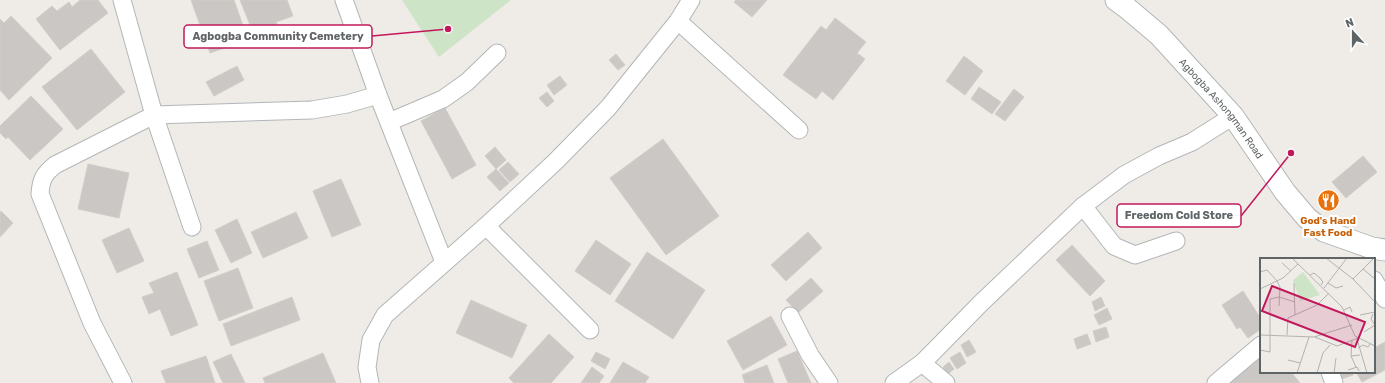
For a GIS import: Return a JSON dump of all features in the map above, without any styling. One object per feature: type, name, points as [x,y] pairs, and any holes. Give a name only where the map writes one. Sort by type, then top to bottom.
[{"type":"street","points":[[122,0],[154,115],[192,227]]},
{"type":"street","points":[[344,0],[378,95],[444,262]]},
{"type":"street","points":[[370,383],[367,367],[371,340],[385,315],[486,226],[555,162],[608,108],[678,20],[691,0]]},
{"type":"street","name":"Agbogba Ashongman Road","points":[[1116,0],[1159,35],[1233,116],[1285,192],[1307,218],[1324,231],[1375,252]]},
{"type":"street","points":[[678,20],[799,130]]},
{"type":"street","points":[[389,122],[443,99],[467,82],[497,53]]},
{"type":"street","points":[[123,383],[92,323],[40,194],[41,183],[46,172],[55,165],[154,115],[312,110],[347,104],[378,95]]},
{"type":"street","points":[[894,383],[922,363],[981,302],[1083,206],[1124,175],[1160,156],[1192,142],[1233,116]]},
{"type":"street","points":[[1083,206],[1114,246],[1135,255],[1176,241]]},
{"type":"street","points":[[486,226],[590,330]]},
{"type":"street","points":[[1375,282],[1385,299]]},
{"type":"street","points":[[790,316],[810,355],[829,383]]},
{"type":"street","points":[[1216,383],[1260,346]]},
{"type":"street","points":[[922,363],[946,383]]},
{"type":"street","points":[[1330,373],[1334,383]]},
{"type":"green space","points":[[402,0],[511,0],[439,57]]},
{"type":"building","points":[[80,0],[98,0],[108,13],[60,50],[36,19],[52,6],[57,11],[69,2],[72,7]]},
{"type":"building","points":[[191,0],[234,0],[248,40],[210,53]]},
{"type":"building","points":[[240,0],[287,0],[293,16],[276,22],[278,26],[254,35]]},
{"type":"building","points":[[736,0],[767,0],[752,17],[734,2]]},
{"type":"building","points":[[11,16],[52,58],[9,100],[0,90],[0,19],[4,23]]},
{"type":"building","points":[[835,18],[866,42],[857,53],[865,59],[833,100],[822,91],[816,99],[783,75],[821,26],[826,30]]},
{"type":"building","points":[[91,49],[125,92],[77,130],[42,87]]},
{"type":"building","points":[[616,54],[625,65],[618,70],[609,60]]},
{"type":"building","points":[[964,56],[983,71],[965,95],[946,81]]},
{"type":"building","points":[[237,66],[244,80],[214,96],[206,82]]},
{"type":"building","points":[[560,76],[567,85],[554,95],[547,85]]},
{"type":"building","points":[[979,87],[1001,102],[992,114],[971,99]]},
{"type":"building","points":[[1014,89],[1024,97],[1005,121],[995,114]]},
{"type":"building","points":[[547,92],[554,101],[547,107],[539,98]]},
{"type":"building","points":[[31,96],[63,129],[30,160],[8,137],[6,139],[0,133],[0,126]]},
{"type":"building","points":[[445,108],[476,165],[452,179],[421,121]]},
{"type":"building","points":[[663,139],[719,216],[666,255],[610,178]]},
{"type":"building","points":[[495,147],[506,160],[496,169],[485,156]]},
{"type":"building","points":[[1363,156],[1377,172],[1346,198],[1332,182]]},
{"type":"building","points":[[508,162],[519,174],[510,182],[499,170]]},
{"type":"building","points":[[88,164],[129,173],[119,218],[78,209]]},
{"type":"building","points":[[496,169],[509,183],[500,191],[487,177]]},
{"type":"building","points":[[341,179],[361,225],[332,237],[313,191]]},
{"type":"building","points":[[1,211],[13,223],[0,237],[0,213]]},
{"type":"building","points":[[296,212],[308,238],[263,258],[251,232]]},
{"type":"building","points":[[237,219],[252,253],[231,263],[215,230]]},
{"type":"building","points":[[129,228],[144,261],[117,273],[102,240]]},
{"type":"building","points":[[808,232],[822,248],[786,281],[771,265]]},
{"type":"building","points":[[596,240],[631,264],[610,295],[575,271]]},
{"type":"building","points":[[207,241],[219,270],[199,278],[187,249]]},
{"type":"building","points":[[1072,245],[1105,281],[1090,296],[1056,260]]},
{"type":"building","points":[[647,252],[705,290],[673,339],[615,301]]},
{"type":"building","points":[[238,268],[253,308],[219,321],[204,281]]},
{"type":"building","points":[[177,272],[198,325],[171,336],[160,309],[149,314],[142,297],[154,293],[149,283]]},
{"type":"building","points":[[811,278],[823,291],[798,313],[786,300]]},
{"type":"building","points":[[1243,291],[1260,317],[1260,330],[1248,338],[1240,327],[1237,329],[1222,305]]},
{"type":"building","points":[[292,297],[300,320],[231,346],[223,324]]},
{"type":"building","points":[[1101,297],[1105,306],[1095,311],[1092,302]]},
{"type":"building","points":[[471,300],[527,325],[512,358],[456,333]]},
{"type":"building","points":[[1107,308],[1112,319],[1099,325],[1094,315]]},
{"type":"building","points":[[771,316],[787,345],[743,370],[727,341]]},
{"type":"building","points":[[1106,327],[1109,337],[1096,342],[1093,331]]},
{"type":"building","points":[[549,334],[574,357],[551,383],[514,383],[509,378]]},
{"type":"building","points":[[1087,334],[1091,344],[1077,349],[1074,339]]},
{"type":"building","points":[[969,340],[976,352],[967,357],[961,345]]},
{"type":"building","points":[[1385,342],[1385,370],[1362,382],[1357,373],[1375,373],[1375,347]]},
{"type":"building","points":[[797,351],[811,383],[788,383],[778,359]]},
{"type":"building","points":[[596,352],[610,359],[605,369],[591,361]]},
{"type":"building","points":[[960,352],[966,363],[957,369],[950,358]]},
{"type":"building","points":[[323,353],[336,383],[265,383],[263,378]]},
{"type":"building","points":[[231,354],[245,383],[223,383],[213,362]]},
{"type":"building","points":[[206,356],[215,383],[166,383],[161,371]]},
{"type":"building","points":[[1260,358],[1260,373],[1292,373],[1300,383],[1230,383]]},
{"type":"building","points":[[623,362],[649,377],[645,383],[610,383]]},
{"type":"building","points":[[949,362],[954,369],[948,374],[943,367]]},
{"type":"building","points":[[767,365],[774,383],[745,383],[742,375]]},
{"type":"building","points":[[592,367],[604,376],[599,383],[581,383]]},
{"type":"building","points":[[1333,373],[1352,373],[1353,375],[1336,381]]},
{"type":"place","name":"Agbogba Community Cemetery","points":[[448,29]]},
{"type":"place","name":"Freedom Cold Store","points":[[1291,153]]},
{"type":"place","name":"God's Hand Fast Food","points":[[1328,200]]}]
